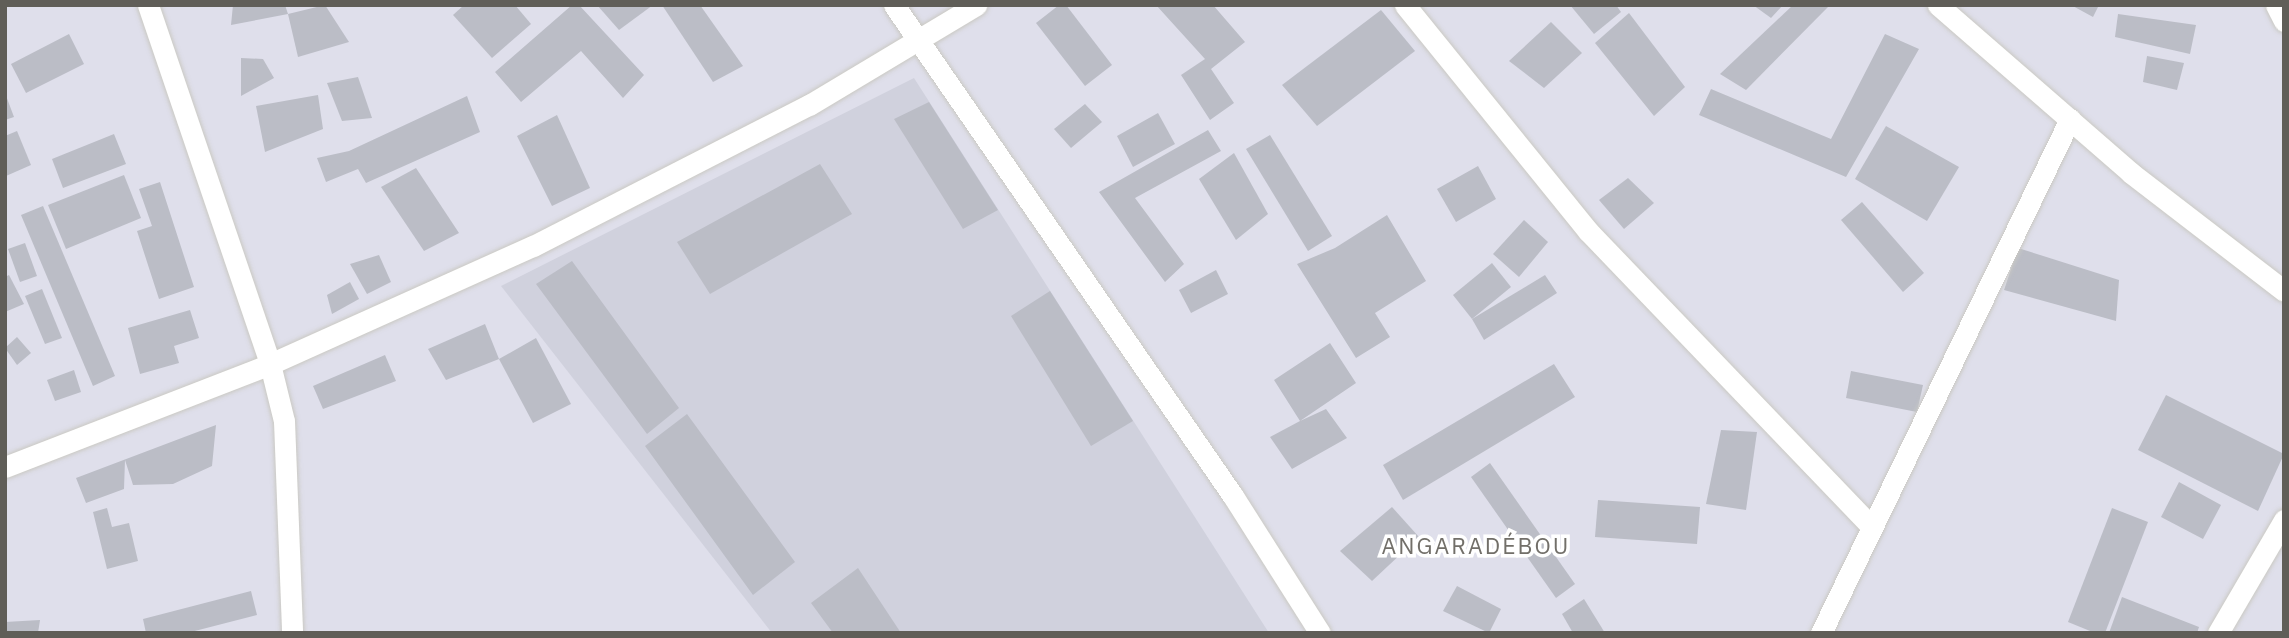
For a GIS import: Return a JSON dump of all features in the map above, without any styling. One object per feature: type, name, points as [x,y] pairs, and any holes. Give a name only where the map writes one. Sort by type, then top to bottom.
[{"type":"street","points":[[148,5],[270,364],[284,421],[292,633]]},
{"type":"street","points":[[894,5],[1233,496],[1321,633]]},
{"type":"street","points":[[5,467],[270,364],[533,246],[809,105],[920,42],[976,5]]},
{"type":"street","points":[[1405,5],[1588,231],[1871,526]]},
{"type":"street","points":[[1938,5],[2131,173],[2284,291]]},
{"type":"street","points":[[2276,5],[2284,21]]},
{"type":"street","points":[[1821,633],[2070,119]]},
{"type":"street","points":[[2218,633],[2284,520]]},
{"type":"shaded area","points":[[914,78],[1269,633],[772,633],[501,286]]},
{"type":"building","points":[[233,5],[285,5],[288,14],[231,25]]},
{"type":"building","points":[[325,5],[349,42],[298,57],[288,14]]},
{"type":"building","points":[[464,5],[515,5],[531,24],[492,58],[453,15]]},
{"type":"building","points":[[572,5],[579,5],[644,75],[623,98],[581,51],[521,102],[495,72]]},
{"type":"building","points":[[597,5],[653,5],[619,30]]},
{"type":"building","points":[[662,5],[700,5],[743,66],[713,82]]},
{"type":"building","points":[[1059,5],[1066,5],[1112,65],[1085,86],[1036,23]]},
{"type":"building","points":[[1156,5],[1213,5],[1245,42],[1211,69],[1234,103],[1210,120],[1181,75],[1205,59]]},
{"type":"building","points":[[1570,5],[1616,5],[1621,12],[1594,34]]},
{"type":"building","points":[[1753,5],[1783,5],[1771,18]]},
{"type":"building","points":[[1793,5],[1830,5],[1746,90],[1720,74]]},
{"type":"building","points":[[2071,5],[2099,5],[2093,17]]},
{"type":"building","points":[[1381,10],[1415,51],[1317,126],[1282,85]]},
{"type":"building","points":[[1629,13],[1685,87],[1654,116],[1595,43]]},
{"type":"building","points":[[2118,14],[2196,25],[2190,54],[2115,37]]},
{"type":"building","points":[[1551,22],[1582,53],[1544,88],[1509,61]]},
{"type":"building","points":[[69,34],[84,64],[26,93],[11,64]]},
{"type":"building","points":[[1885,34],[1919,49],[1846,177],[1699,115],[1711,89],[1831,139]]},
{"type":"building","points":[[2147,56],[2184,63],[2177,90],[2143,82]]},
{"type":"building","points":[[241,58],[263,59],[274,78],[241,96]]},
{"type":"building","points":[[358,77],[372,118],[342,121],[327,83]]},
{"type":"building","points":[[5,93],[14,117],[5,120]]},
{"type":"building","points":[[318,95],[323,129],[265,152],[256,106]]},
{"type":"building","points":[[467,96],[480,132],[366,183],[358,169],[326,182],[317,158],[349,151]]},
{"type":"building","points":[[929,102],[998,210],[963,229],[894,119]]},
{"type":"building","points":[[1085,104],[1102,122],[1071,148],[1054,129]]},
{"type":"building","points":[[1158,113],[1175,144],[1133,167],[1117,136]]},
{"type":"building","points":[[557,115],[590,188],[552,206],[517,136]]},
{"type":"building","points":[[1886,126],[1959,167],[1927,221],[1855,179]]},
{"type":"building","points":[[1208,130],[1221,151],[1135,198],[1184,264],[1165,282],[1099,192]]},
{"type":"building","points":[[17,131],[31,165],[6,176],[5,136]]},
{"type":"building","points":[[114,134],[126,164],[63,188],[52,159]]},
{"type":"building","points":[[1270,135],[1332,236],[1308,251],[1246,149]]},
{"type":"building","points":[[1234,153],[1268,214],[1236,240],[1199,179]]},
{"type":"building","points":[[820,164],[852,214],[710,294],[677,242]]},
{"type":"building","points":[[1478,166],[1496,199],[1456,222],[1437,189]]},
{"type":"building","points":[[416,168],[459,233],[424,251],[381,187]]},
{"type":"building","points":[[124,175],[141,218],[66,249],[48,205]]},
{"type":"building","points":[[1628,178],[1654,203],[1624,229],[1599,200]]},
{"type":"building","points":[[160,182],[194,287],[159,299],[137,231],[152,226],[139,189]]},
{"type":"building","points":[[1862,202],[1924,273],[1903,292],[1841,220]]},
{"type":"building","points":[[43,206],[115,376],[93,386],[21,215]]},
{"type":"building","points":[[1387,215],[1426,281],[1375,313],[1390,337],[1356,358],[1297,264],[1335,248]]},
{"type":"building","points":[[1524,220],[1548,242],[1519,277],[1493,254]]},
{"type":"building","points":[[25,243],[37,276],[20,282],[8,249]]},
{"type":"building","points":[[2018,248],[2119,280],[2116,321],[2004,290]]},
{"type":"building","points":[[379,255],[391,282],[367,294],[350,264]]},
{"type":"building","points":[[572,261],[679,408],[647,434],[536,284]]},
{"type":"building","points":[[1492,263],[1511,287],[1472,319],[1453,295]]},
{"type":"building","points":[[1216,270],[1228,294],[1191,313],[1179,290]]},
{"type":"building","points":[[9,275],[24,304],[5,312],[5,277]]},
{"type":"building","points":[[1545,275],[1557,293],[1484,340],[1472,319]]},
{"type":"building","points":[[350,282],[359,299],[332,314],[327,295]]},
{"type":"building","points":[[42,289],[62,338],[45,344],[25,296]]},
{"type":"building","points":[[1050,291],[1133,421],[1091,446],[1011,316]]},
{"type":"building","points":[[190,310],[199,338],[174,346],[179,363],[140,374],[128,328]]},
{"type":"building","points":[[485,324],[499,359],[446,380],[428,349]]},
{"type":"building","points":[[17,337],[31,353],[17,365],[5,348]]},
{"type":"building","points":[[536,338],[571,404],[533,423],[499,359]]},
{"type":"building","points":[[1330,343],[1356,383],[1300,421],[1274,380]]},
{"type":"building","points":[[385,355],[396,381],[323,409],[313,386]]},
{"type":"building","points":[[1554,364],[1575,397],[1403,500],[1383,465]]},
{"type":"building","points":[[74,370],[81,392],[55,401],[47,380]]},
{"type":"building","points":[[1851,371],[1923,385],[1917,412],[1846,398]]},
{"type":"building","points":[[2166,395],[2284,454],[2258,511],[2138,450]]},
{"type":"building","points":[[1326,409],[1347,438],[1292,469],[1270,437]]},
{"type":"building","points":[[687,414],[795,562],[753,595],[645,446]]},
{"type":"building","points":[[216,425],[212,466],[173,484],[133,485],[125,460],[124,489],[86,503],[76,478]]},
{"type":"building","points":[[1721,430],[1757,432],[1746,510],[1706,504]]},
{"type":"building","points":[[1490,463],[1575,584],[1556,598],[1471,477]]},
{"type":"building","points":[[2179,482],[2221,505],[2203,539],[2161,517]]},
{"type":"building","points":[[1598,500],[1700,507],[1697,544],[1595,537]]},
{"type":"building","points":[[1392,507],[1419,537],[1372,581],[1340,551]]},
{"type":"building","points":[[107,508],[112,527],[129,523],[138,561],[107,569],[93,512]]},
{"type":"building","points":[[2112,508],[2148,522],[2105,633],[2095,633],[2068,622]]},
{"type":"building","points":[[858,568],[901,633],[833,633],[811,603]]},
{"type":"building","points":[[1457,586],[1501,609],[1489,633],[1443,611]]},
{"type":"building","points":[[251,591],[257,615],[187,633],[146,633],[143,619]]},
{"type":"building","points":[[2122,597],[2199,627],[2197,633],[2109,633]]},
{"type":"building","points":[[1584,599],[1605,633],[1573,633],[1562,614]]},
{"type":"building","points":[[40,620],[38,633],[5,633],[5,622]]},
{"type":"district","name":"ANGARADÉBOU","points":[[1476,545]]}]
